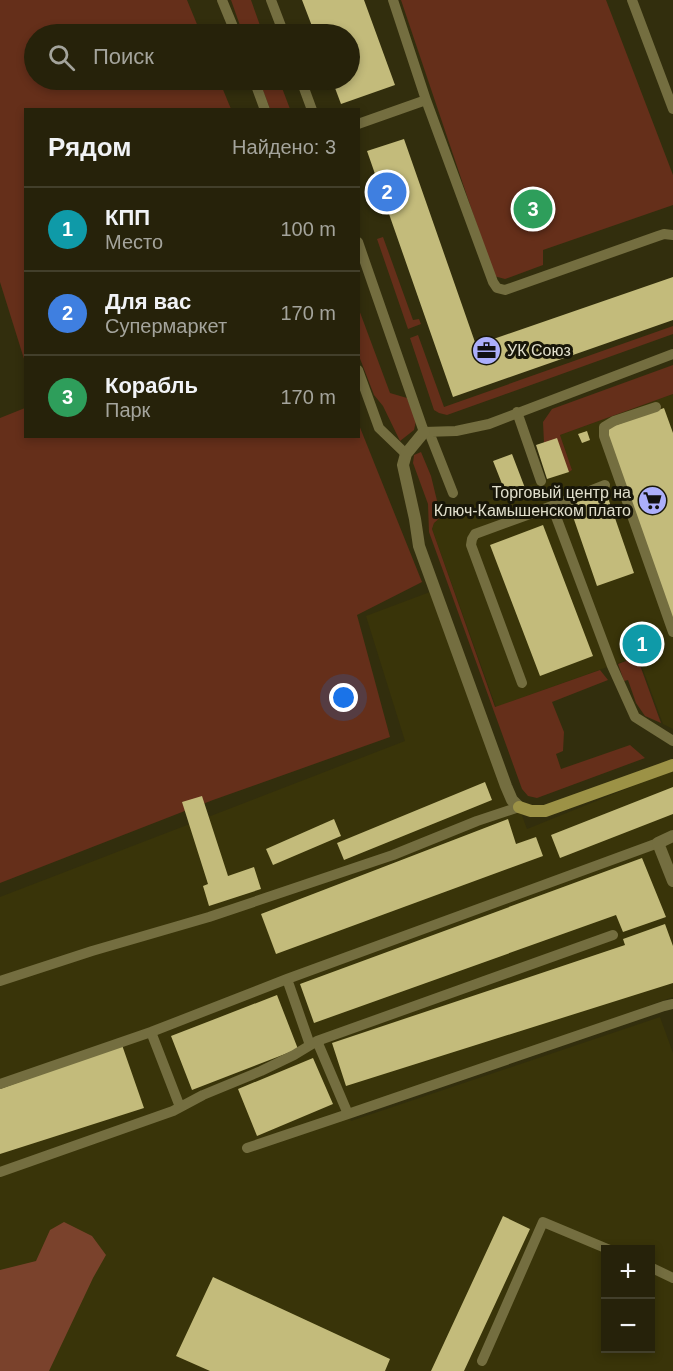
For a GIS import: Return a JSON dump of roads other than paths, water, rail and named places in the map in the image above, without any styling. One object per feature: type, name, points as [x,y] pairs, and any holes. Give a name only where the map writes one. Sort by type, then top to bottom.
[{"type":"street","points":[[427,432],[406,454],[403,465],[416,519],[419,546],[512,800],[519,807],[531,811],[544,811],[673,765]]},
{"type":"street","points":[[673,837],[658,843],[673,881]]},
{"type":"lane","points":[[222,0],[232,24]]},
{"type":"lane","points":[[271,0],[280,24]]},
{"type":"lane","points":[[393,0],[426,100],[497,288],[505,290],[664,234],[673,235]]},
{"type":"lane","points":[[632,0],[673,109]]},
{"type":"lane","points":[[258,90],[264,108]]},
{"type":"lane","points":[[305,90],[311,108]]},
{"type":"lane","points":[[360,123],[426,100]]},
{"type":"lane","points":[[360,248],[427,432],[453,493]]},
{"type":"lane","points":[[427,432],[456,431],[489,424],[673,354]]},
{"type":"lane","points":[[360,376],[379,428],[406,454]]},
{"type":"lane","points":[[656,407],[609,423],[603,429],[673,632]]},
{"type":"lane","points":[[517,412],[541,480]]},
{"type":"lane","points":[[522,683],[471,545],[472,539],[476,534],[605,485]]},
{"type":"lane","points":[[552,506],[612,666],[635,717],[673,741]]},
{"type":"lane","points":[[0,981],[209,917],[393,855],[477,821],[519,807]]},
{"type":"lane","points":[[0,1083],[151,1032],[286,979],[658,843]]},
{"type":"lane","points":[[0,1172],[180,1107],[261,1071],[313,1043],[613,935]]},
{"type":"lane","points":[[286,979],[313,1043],[348,1114]]},
{"type":"lane","points":[[248,1148],[652,1009],[673,1004]]},
{"type":"lane","points":[[151,1032],[180,1107]]},
{"type":"lane","points":[[482,1361],[543,1222],[601,1246]]},
{"type":"lane","points":[[655,1269],[673,1278]]},
{"type":"place","name":"Для вас","points":[[387,192]]},
{"type":"place","name":"Корабль","points":[[533,209]]},
{"type":"place","name":"УК Союз","points":[[486,350]]},
{"type":"place","name":"Торговый центр на Ключ-Камышенском плато","points":[[652,501]]},
{"type":"place","name":"КПП","points":[[642,644]]}]
